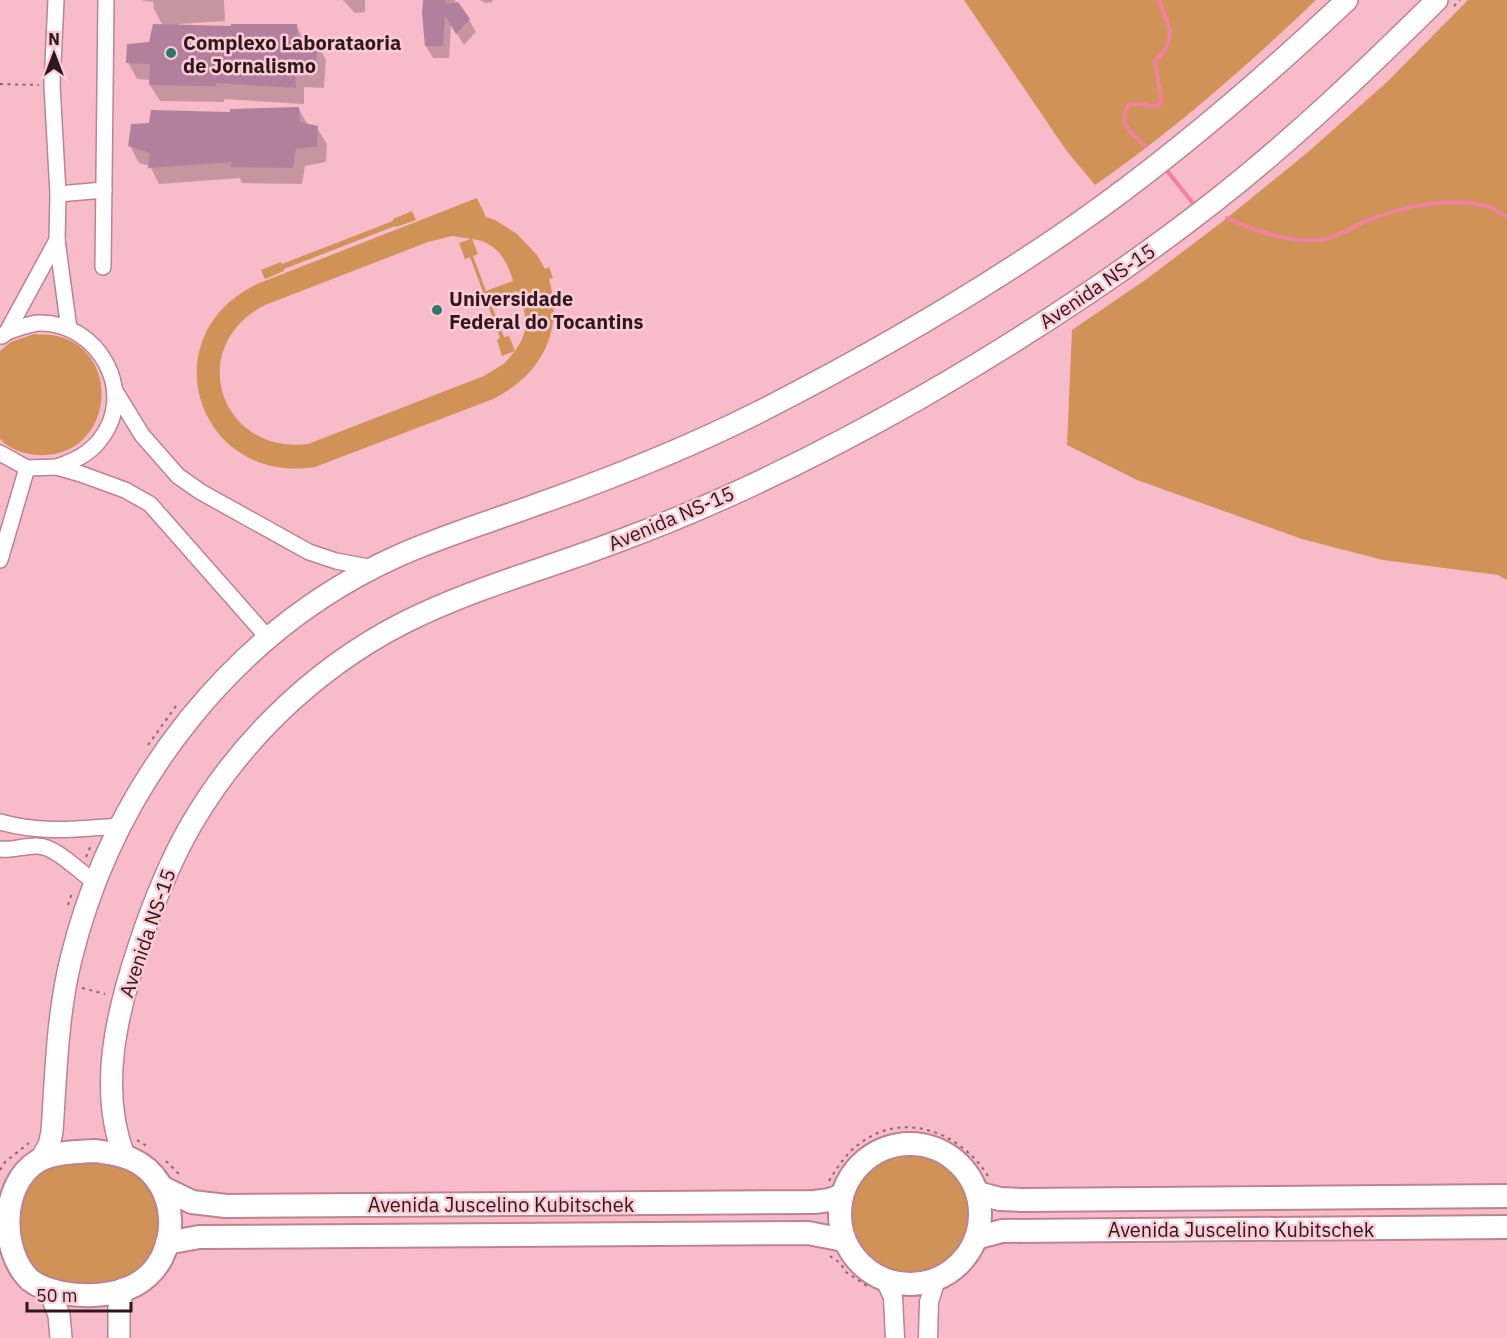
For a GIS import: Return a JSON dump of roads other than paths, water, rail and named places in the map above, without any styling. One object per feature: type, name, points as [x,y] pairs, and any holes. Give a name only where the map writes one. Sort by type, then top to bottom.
[{"type":"main road","points":[[37,1149],[63,1154],[128,1146],[135,1160],[154,1175],[163,1188],[170,1214],[167,1243],[159,1260],[149,1273],[135,1284],[123,1289],[87,1294],[49,1289],[28,1279],[5,1252],[2,1223],[3,1200],[37,1149],[49,1145],[52,1132],[57,1045],[73,949],[95,882],[120,826],[141,787],[182,728],[216,689],[268,638],[320,600],[374,568],[435,541],[604,479],[746,418],[858,360],[951,306],[1060,236],[1221,114],[1347,0]]},
{"type":"main road","name":"Avenida NS-15","points":[[128,1146],[114,1122],[112,1079],[115,1043],[123,998],[153,906],[194,820],[222,778],[256,737],[293,699],[326,672],[383,634],[436,608],[648,530],[734,493],[908,405],[995,353],[1053,317],[1215,201],[1350,85],[1437,0]]},
{"type":"main road","points":[[904,1144],[929,1147],[951,1157],[983,1186],[976,1238],[967,1255],[958,1265],[936,1279],[911,1284],[878,1284],[858,1262],[844,1240],[833,1189],[851,1176],[867,1158],[885,1148],[904,1144]]},
{"type":"main road","name":"Avenida Juscelino Kubitschek","points":[[983,1186],[1000,1199],[1022,1200],[1507,1196]]},
{"type":"main road","name":"Avenida Juscelino Kubitschek","points":[[163,1188],[192,1202],[219,1206],[814,1202],[824,1201],[833,1189]]},
{"type":"main road","name":"Avenida Juscelino Kubitschek","points":[[976,1238],[1002,1231],[1507,1227]]},
{"type":"main road","name":"Avenida Juscelino Kubitschek","points":[[167,1243],[199,1237],[808,1233],[844,1240]]},
{"type":"main road","points":[[49,1289],[59,1315],[61,1338]]},
{"type":"main road","points":[[119,1338],[119,1307],[123,1289]]},
{"type":"street","points":[[56,0],[52,85],[58,194],[57,240],[69,329]]},
{"type":"street","points":[[103,267],[106,0]]},
{"type":"street","points":[[58,194],[104,190]]},
{"type":"street","points":[[3,335],[57,240]]},
{"type":"street","points":[[3,335],[38,323],[69,329],[87,339],[101,354],[110,372],[115,392],[142,435],[177,476],[201,492],[309,552],[336,561],[374,568]]},
{"type":"street","points":[[0,453],[27,468],[57,467],[81,458],[100,440],[112,417],[115,392]]},
{"type":"street","points":[[57,467],[125,490],[150,504],[268,638]]},
{"type":"street","points":[[0,560],[27,468]]},
{"type":"street","points":[[0,822],[20,828],[73,831],[120,826]]},
{"type":"street","points":[[0,849],[41,846],[61,855],[80,873],[95,882]]},
{"type":"street","points":[[928,1338],[929,1302],[936,1279]]},
{"type":"street","points":[[878,1284],[893,1297],[895,1338]]},
{"type":"waterway","points":[[1146,146],[1128,128],[1124,118],[1128,105],[1158,106],[1161,101],[1155,61],[1167,45],[1170,32],[1159,0]]},
{"type":"waterway","points":[[1168,172],[1192,202]]},
{"type":"waterway","points":[[1227,218],[1275,236],[1313,240],[1331,238],[1364,222],[1393,212],[1440,203],[1471,203],[1489,207],[1507,216]]},
{"type":"place","name":"Complexo Laborataoria de Jornalismo","points":[[171,53]]},
{"type":"place","name":"Universidade Federal do Tocantins","points":[[437,310]]}]
